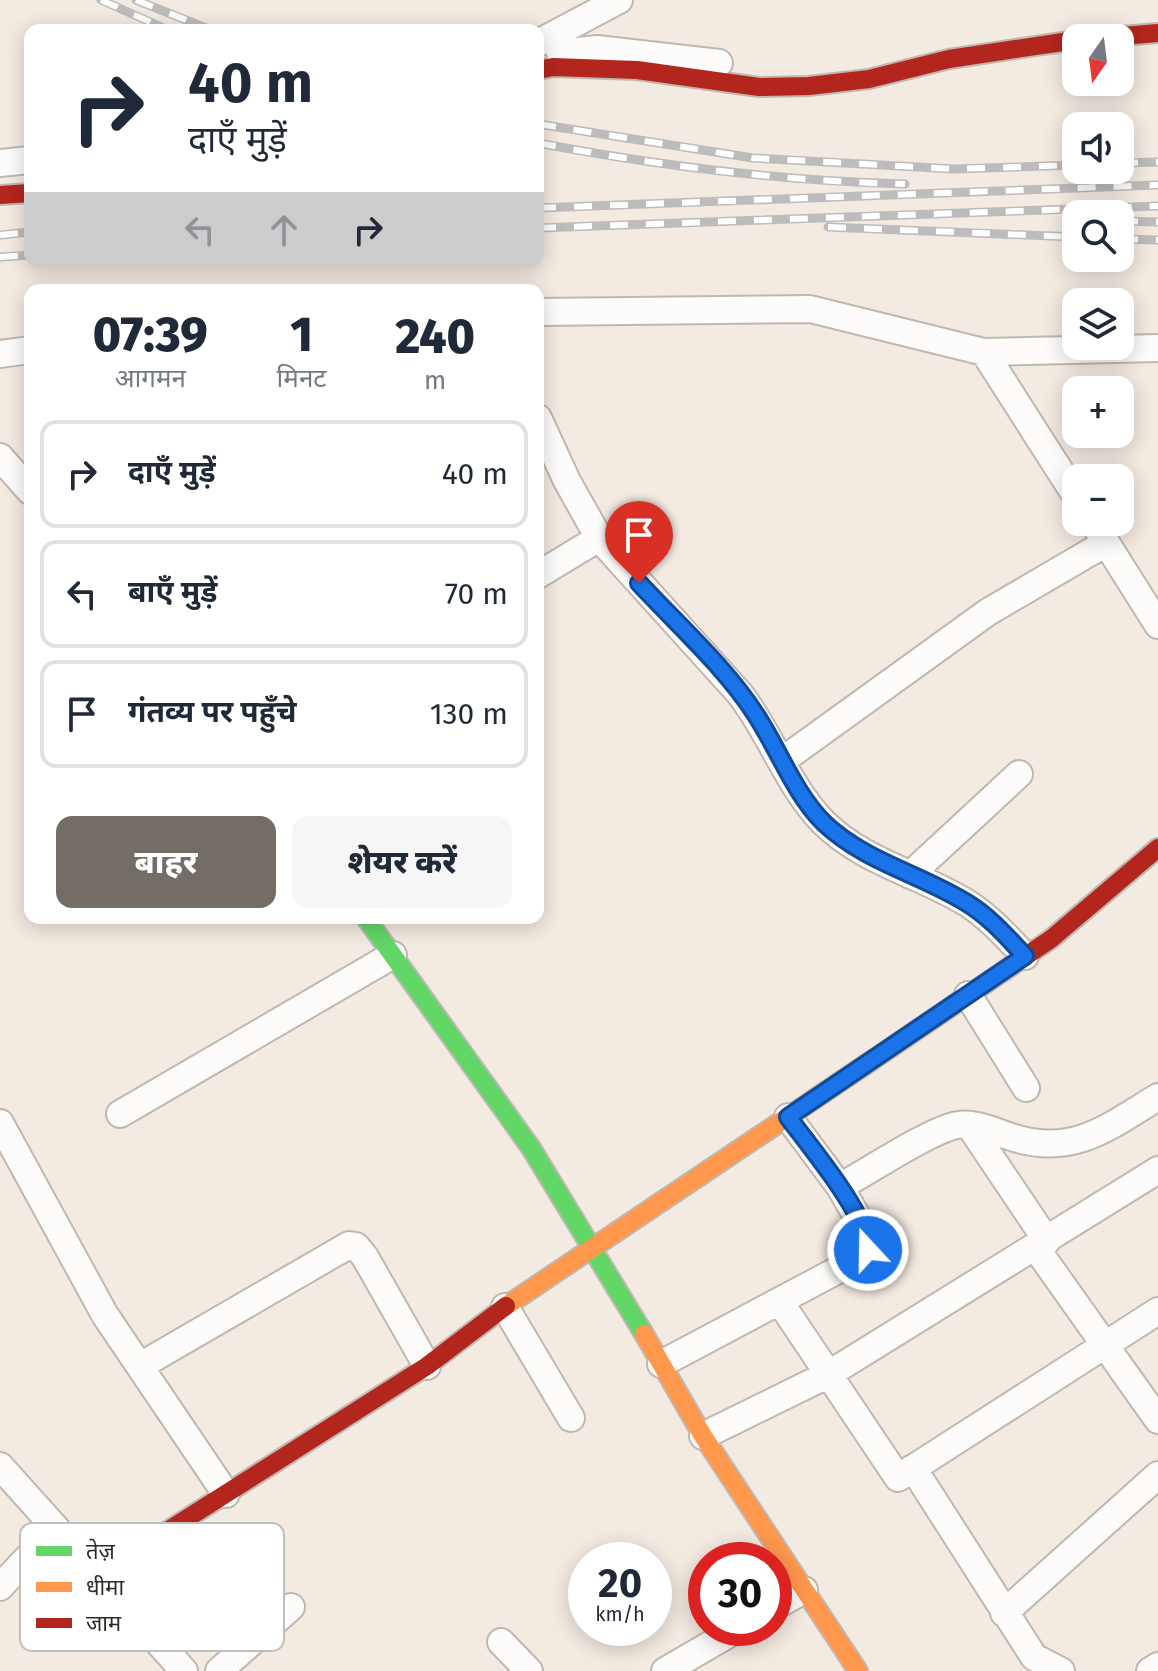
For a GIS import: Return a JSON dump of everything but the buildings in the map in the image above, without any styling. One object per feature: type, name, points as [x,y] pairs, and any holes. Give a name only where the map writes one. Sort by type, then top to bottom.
[{"type":"street","points":[[544,40],[619,0]]},
{"type":"street","points":[[544,54],[597,49],[673,55],[779,71],[865,63],[983,37],[1158,16]]},
{"type":"street","points":[[1134,35],[1158,33]]},
{"type":"street","points":[[544,69],[637,70],[759,87],[809,86],[869,79],[949,59],[1062,42]]},
{"type":"street","points":[[0,163],[24,161]]},
{"type":"street","points":[[0,195],[24,193]]},
{"type":"street","points":[[544,312],[810,309],[984,352],[1158,348]]},
{"type":"street","points":[[0,354],[24,351]]},
{"type":"street","points":[[984,352],[1062,474]]},
{"type":"street","points":[[544,431],[599,538],[740,694],[805,800],[824,822],[848,842],[968,903],[1025,956]]},
{"type":"street","points":[[4,468],[24,486]]},
{"type":"street","points":[[783,760],[1095,536]]},
{"type":"street","points":[[1101,536],[1158,625]]},
{"type":"street","points":[[544,571],[599,538]]},
{"type":"street","points":[[910,875],[1019,774]]},
{"type":"street","points":[[180,1523],[427,1366],[505,1307],[1051,939],[1158,848]]},
{"type":"street","points":[[370,924],[531,1148],[593,1247],[703,1436],[858,1671]]},
{"type":"street","points":[[120,1114],[393,955]]},
{"type":"street","points":[[968,995],[1026,1088]]},
{"type":"street","points":[[840,1187],[939,1131],[957,1125],[969,1125],[1039,1143],[1073,1142],[1092,1136],[1158,1097]]},
{"type":"street","points":[[661,1364],[866,1255],[867,1234],[840,1187],[788,1117]]},
{"type":"street","points":[[0,1123],[57,1233],[105,1315],[226,1494]]},
{"type":"street","points":[[969,1125],[1105,1346],[1158,1420]]},
{"type":"street","points":[[703,1436],[829,1374],[1158,1170]]},
{"type":"street","points":[[140,1366],[349,1245],[356,1246],[365,1257],[427,1366]]},
{"type":"street","points":[[780,1302],[898,1478],[1158,1311]]},
{"type":"street","points":[[505,1307],[571,1418]]},
{"type":"street","points":[[0,1466],[49,1523]]},
{"type":"street","points":[[913,1468],[1034,1657],[1061,1671]]},
{"type":"street","points":[[1004,1613],[1158,1475]]},
{"type":"street","points":[[0,1501],[28,1500]]},
{"type":"street","points":[[0,1587],[20,1566]]},
{"type":"street","points":[[792,1597],[804,1590]]},
{"type":"street","points":[[284,1613],[291,1607]]},
{"type":"street","points":[[501,1642],[529,1671]]},
{"type":"street","points":[[665,1671],[708,1646]]},
{"type":"street","points":[[166,1651],[184,1671]]},
{"type":"street","points":[[219,1671],[242,1651]]},
{"type":"street","points":[[1150,1671],[1158,1666]]},
{"type":"railway","points":[[101,0],[155,24]]},
{"type":"railway","points":[[136,0],[196,24]]},
{"type":"railway","points":[[544,125],[753,158],[954,169],[1062,165]]},
{"type":"railway","points":[[544,144],[721,171],[812,180],[905,184]]},
{"type":"railway","points":[[1134,163],[1158,162]]},
{"type":"railway","points":[[544,208],[1158,185]]},
{"type":"railway","points":[[544,228],[1158,206]]},
{"type":"railway","points":[[1134,221],[1158,222]]},
{"type":"railway","points":[[828,227],[1062,236]]},
{"type":"railway","points":[[0,235],[24,233]]},
{"type":"railway","points":[[1134,239],[1158,240]]},
{"type":"railway","points":[[0,257],[24,255]]},
{"type":"traffic: fast","points":[[370,924],[531,1148],[644,1334]]},
{"type":"traffic: slow","points":[[506,1306],[871,1061]]},
{"type":"traffic: slow","points":[[644,1334],[703,1436],[858,1671]]},
{"type":"traffic: jam","points":[[1134,35],[1158,33]]},
{"type":"traffic: jam","points":[[544,69],[637,70],[759,87],[809,86],[869,79],[949,59],[1062,42]]},
{"type":"traffic: jam","points":[[0,195],[24,193]]},
{"type":"traffic: jam","points":[[871,1061],[1051,939],[1158,848]]},
{"type":"traffic: jam","points":[[180,1523],[427,1366],[506,1306]]},
{"type":"route","points":[[639,583],[757,715],[805,800],[824,822],[848,842],[882,862],[968,903],[1025,956],[788,1117],[840,1187],[867,1234],[868,1250]]}]
